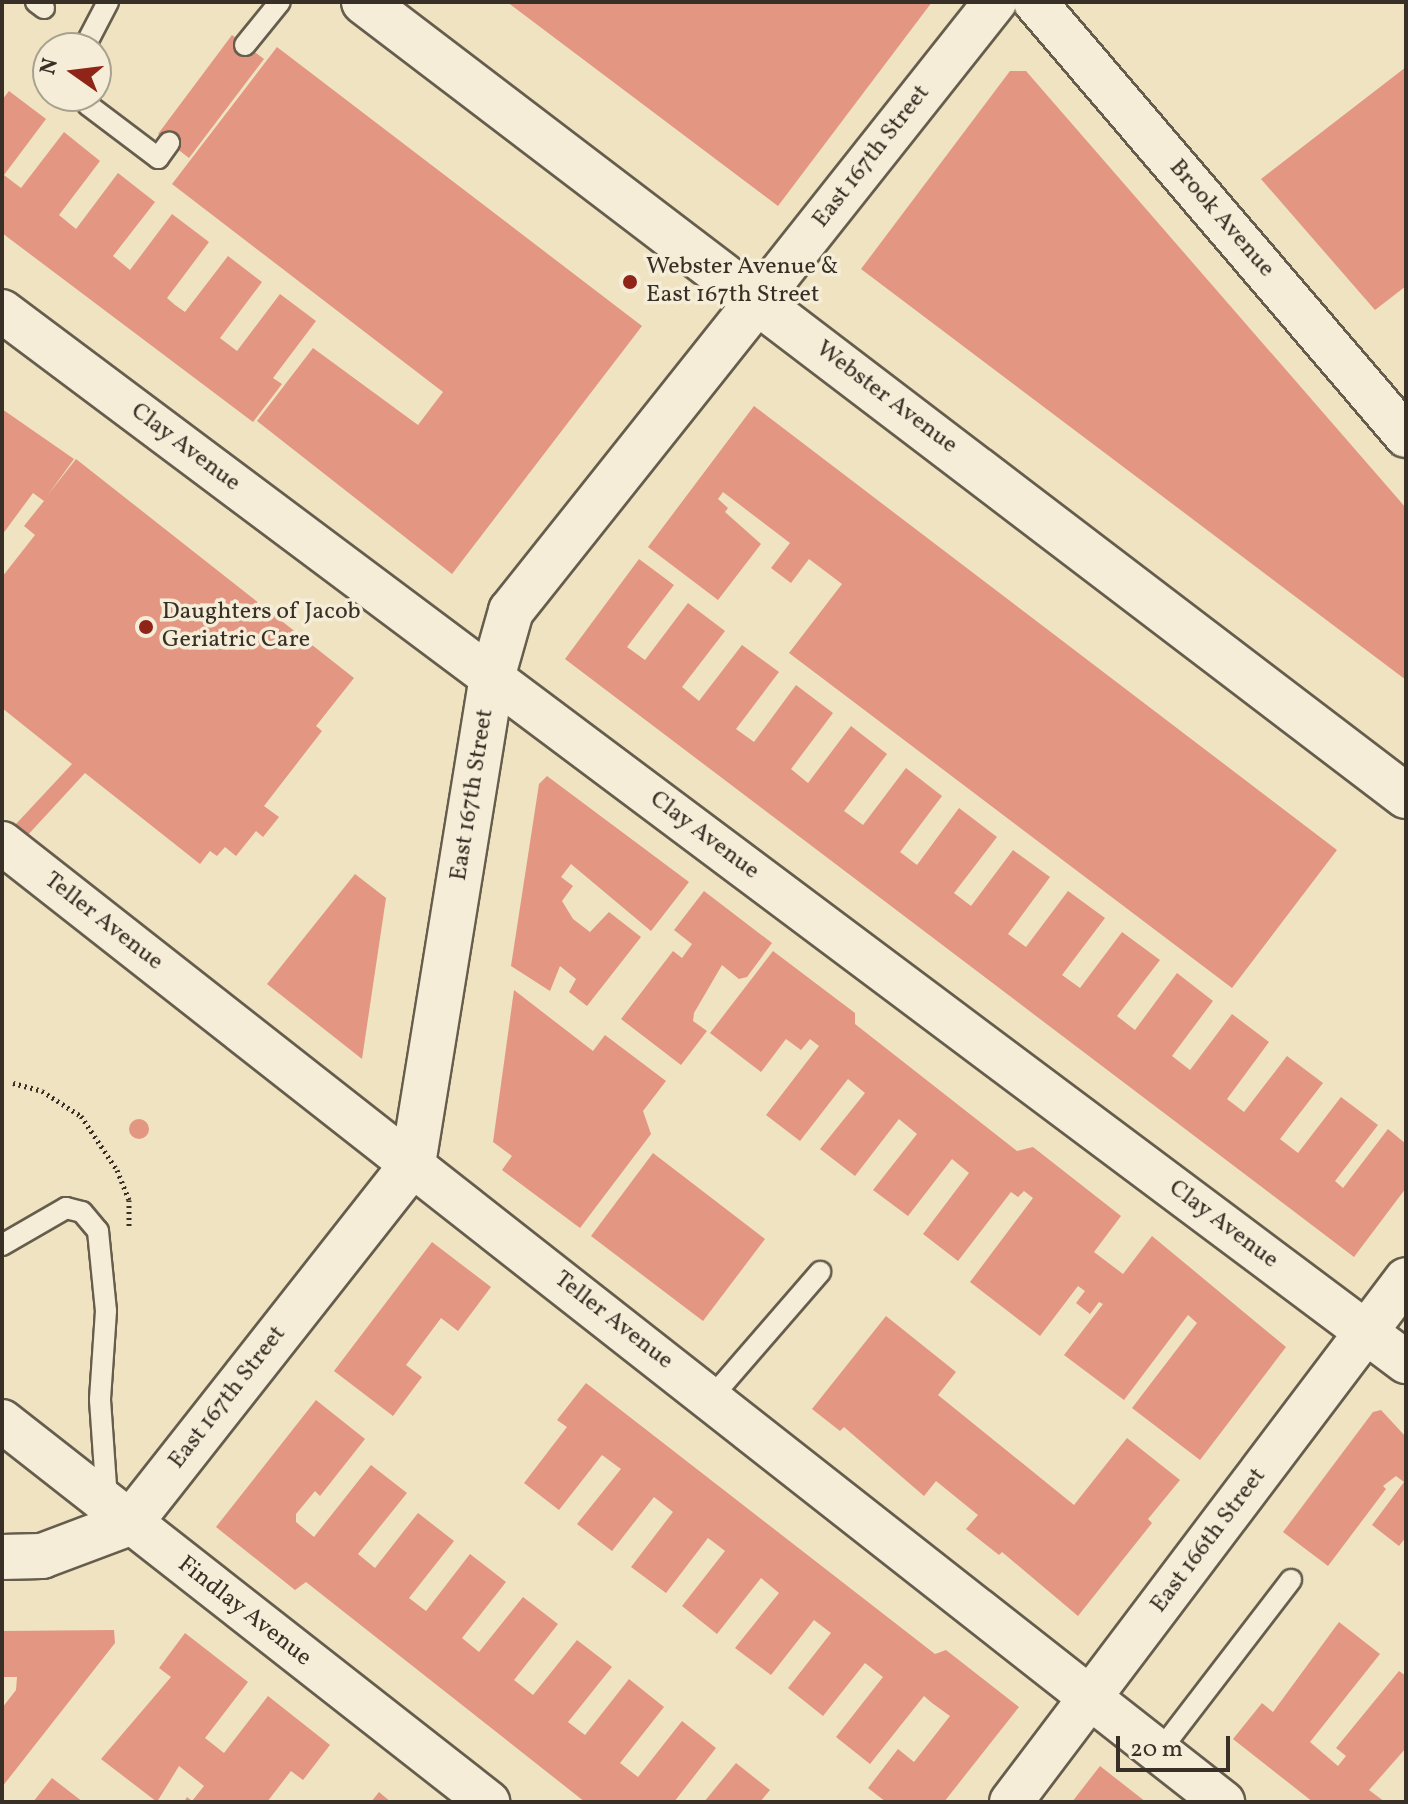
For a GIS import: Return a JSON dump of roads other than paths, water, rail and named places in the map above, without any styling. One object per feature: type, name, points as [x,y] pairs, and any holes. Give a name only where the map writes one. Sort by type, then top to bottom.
[{"type":"street","name":"Webster Avenue","points":[[364,2],[1406,796]]},
{"type":"street","name":"East 167th Street","points":[[119,1514],[413,1164],[492,678],[511,611],[995,2]]},
{"type":"street","name":"Brook Avenue","points":[[1035,2],[1406,436]]},
{"type":"street","name":"Clay Avenue","points":[[2,311],[1406,1362]]},
{"type":"street","name":"Teller Avenue","points":[[2,843],[1223,1802]]},
{"type":"street","name":"East 166th Street","points":[[1011,1802],[1406,1279]]},
{"type":"street","name":"Findlay Avenue","points":[[2,1421],[488,1802]]},
{"type":"street","points":[[2,1557],[42,1556],[119,1514]]},
{"type":"lane","points":[[92,32],[108,2]]},
{"type":"lane","points":[[245,45],[280,2]]},
{"type":"lane","points":[[97,112],[158,158],[169,143]]},
{"type":"lane","points":[[2,1245],[66,1208],[82,1212],[98,1231],[106,1311],[100,1400],[119,1514]]},
{"type":"lane","points":[[711,1398],[820,1272]]},
{"type":"lane","points":[[1159,1752],[1291,1580]]},
{"type":"place","name":"Webster Avenue & East 167th Street","points":[[630,282]]},
{"type":"place","name":"Daughters of Jacob Geriatric Care","points":[[146,627]]}]
